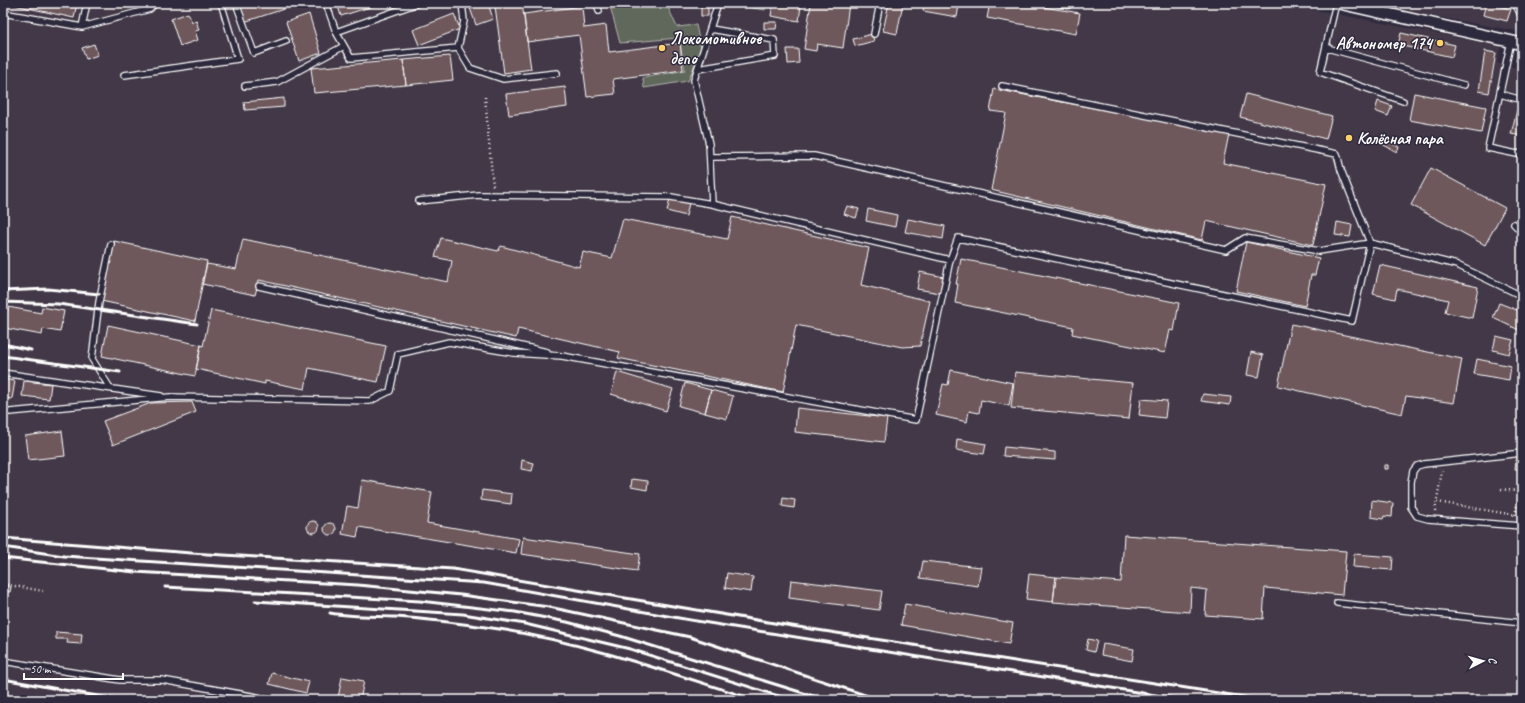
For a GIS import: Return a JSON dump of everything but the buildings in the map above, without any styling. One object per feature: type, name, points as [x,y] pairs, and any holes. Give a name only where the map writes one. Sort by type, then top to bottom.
[{"type":"street","points":[[1339,3],[1522,44]]},
{"type":"lane","points":[[82,27],[87,3]]},
{"type":"lane","points":[[3,12],[82,27],[150,9],[155,3]]},
{"type":"lane","points":[[124,75],[238,59],[221,3]]},
{"type":"lane","points":[[236,3],[254,53],[286,41]]},
{"type":"lane","points":[[326,3],[336,32],[351,58],[458,48]]},
{"type":"lane","points":[[336,32],[418,3]]},
{"type":"lane","points":[[462,3],[464,21],[458,48],[470,68],[503,79],[557,73]]},
{"type":"lane","points":[[597,3],[600,11]]},
{"type":"lane","points":[[712,204],[709,144],[694,80],[718,3]]},
{"type":"lane","points":[[874,34],[880,3]]},
{"type":"lane","points":[[1058,3],[1068,5]]},
{"type":"lane","points":[[1336,3],[1327,48],[1320,72],[1403,101]]},
{"type":"lane","points":[[1515,3],[1522,17]]},
{"type":"lane","points":[[698,69],[775,56],[774,40],[711,29]]},
{"type":"lane","points":[[1511,41],[1488,148],[1517,154],[1522,153]]},
{"type":"lane","points":[[245,86],[277,82],[344,46]]},
{"type":"lane","points":[[1327,48],[1464,85]]},
{"type":"lane","points":[[259,286],[562,356],[916,420],[950,260],[958,238],[1352,321],[1370,243],[1341,170],[1337,154],[1002,86]]},
{"type":"lane","points":[[1500,94],[1522,100]]},
{"type":"lane","points":[[710,157],[814,156],[1226,250],[1245,238],[1319,251],[1370,243],[1457,265],[1522,296]]},
{"type":"lane","points":[[419,201],[494,195],[670,197],[712,204],[950,260]]},
{"type":"lane","points":[[1514,224],[1522,232]]},
{"type":"lane","points":[[110,388],[92,359],[99,302],[111,244]]},
{"type":"lane","points":[[10,412],[170,397],[370,402],[390,391],[398,354],[449,342],[514,354],[562,356]]},
{"type":"lane","points":[[3,374],[170,397]]},
{"type":"lane","points":[[1522,453],[1444,461],[1417,466],[1413,471],[1411,507],[1417,516],[1434,519],[1522,526]]},
{"type":"lane","points":[[1337,603],[1522,623]]},
{"type":"lane","points":[[3,661],[120,680],[162,680],[274,700]]},
{"type":"path","points":[[485,97],[494,195]]},
{"type":"path","points":[[1434,519],[1444,461]]},
{"type":"path","points":[[1501,489],[1521,491],[1512,525]]},
{"type":"path","points":[[1437,502],[1515,515]]},
{"type":"path","points":[[3,584],[43,591]]},
{"type":"shaded area","points":[[3,3],[1280,3],[1501,46],[1497,63],[1522,69],[1522,700],[3,700]]},
{"type":"shaded area","points":[[1359,3],[1522,3],[1522,32]]},
{"type":"green space","points":[[629,3],[666,3],[677,27],[696,25],[701,49],[688,81],[644,88],[643,78],[685,70],[679,38],[620,43],[610,6]]},
{"type":"green space","points":[[733,3],[766,3],[765,10],[733,5]]},
{"type":"railway","points":[[3,291],[48,289],[99,294]]},
{"type":"railway","points":[[3,302],[58,304],[197,324]]},
{"type":"railway","points":[[3,344],[31,350]]},
{"type":"railway","points":[[3,356],[120,372]]},
{"type":"railway","points":[[3,538],[191,553],[453,569],[792,626],[1263,700]]},
{"type":"railway","points":[[3,547],[64,556],[484,583],[690,620],[1186,700]]},
{"type":"railway","points":[[3,558],[135,572],[358,585],[461,595],[549,607],[690,637],[880,700]]},
{"type":"railway","points":[[165,587],[420,601],[515,612],[567,622],[620,636],[826,700]]},
{"type":"railway","points":[[255,601],[463,614],[525,624],[630,649],[791,700]]},
{"type":"railway","points":[[330,613],[355,616],[435,620],[532,635],[564,642],[629,660],[756,700]]},
{"type":"railway","points":[[3,679],[119,700]]},
{"type":"railway","points":[[3,697],[18,700]]},
{"type":"place","name":"Автономер 174","points":[[1440,43]]},
{"type":"place","name":"Локомотивное депо","points":[[662,48]]},
{"type":"place","name":"Колёсная пара","points":[[1349,138]]}]
